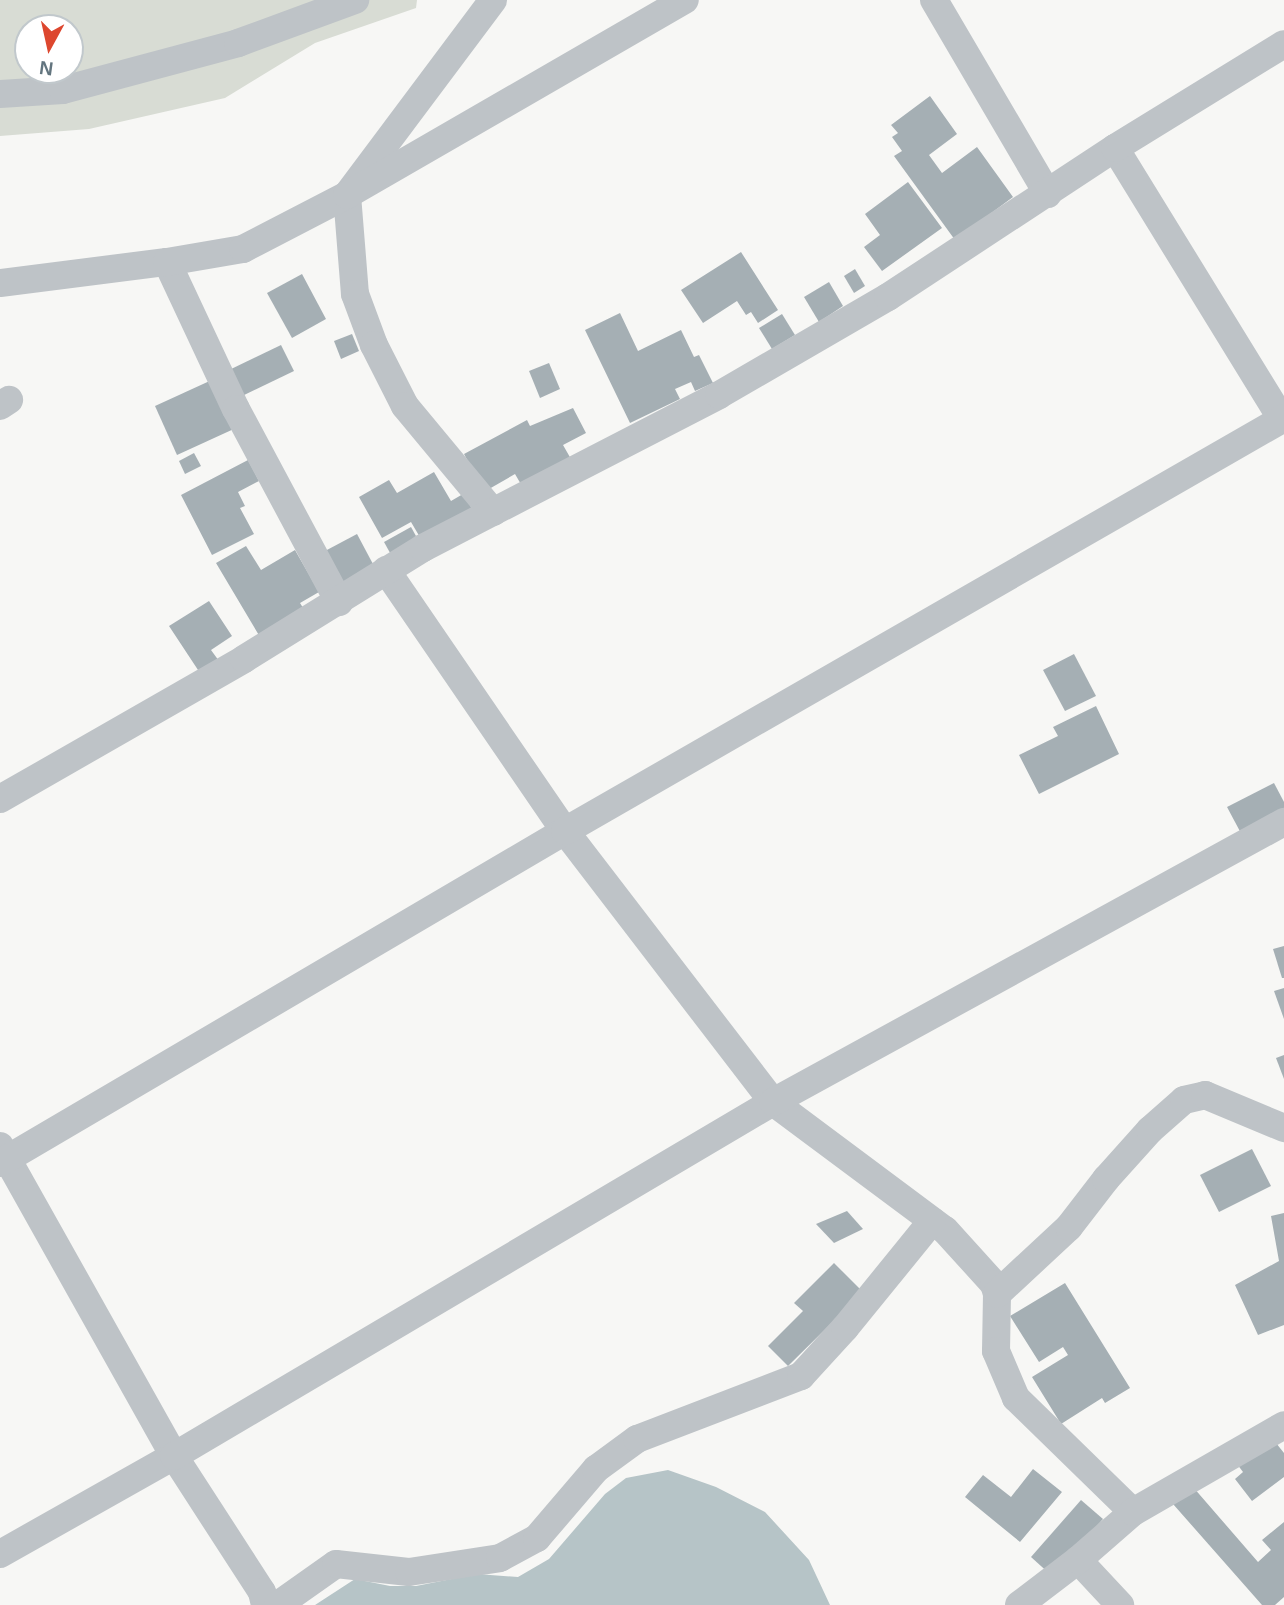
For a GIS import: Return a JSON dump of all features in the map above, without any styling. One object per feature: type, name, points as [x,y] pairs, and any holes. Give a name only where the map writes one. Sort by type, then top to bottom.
[{"type":"street","points":[[0,94],[63,90],[238,43],[355,0]]},
{"type":"street","points":[[493,0],[347,195],[355,295],[374,345],[405,406],[493,512]]},
{"type":"street","points":[[0,283],[167,262],[243,249],[347,195],[685,0]]},
{"type":"street","points":[[934,0],[1048,194]]},
{"type":"street","points":[[0,799],[339,602],[386,570],[719,395],[888,297],[1115,148],[1284,44]]},
{"type":"street","points":[[265,1605],[262,1592],[174,1456],[2,1156],[1283,418],[1115,148]]},
{"type":"street","points":[[167,262],[236,409],[339,602]]},
{"type":"street","points":[[386,570],[565,831],[773,1102],[945,1230],[994,1284],[997,1294],[996,1351],[1016,1398],[1133,1512]]},
{"type":"street","points":[[0,1554],[174,1456],[773,1102],[1284,822]]},
{"type":"street","points":[[997,1294],[1069,1227],[1105,1179],[1150,1130],[1184,1100],[1205,1095],[1284,1128]]},
{"type":"street","points":[[278,1605],[336,1564],[409,1572],[500,1558],[537,1538],[596,1469],[637,1439],[801,1376],[845,1328],[932,1221]]},
{"type":"street","points":[[1019,1605],[1078,1560],[1133,1512],[1281,1431]]},
{"type":"street","points":[[1078,1560],[1120,1605]]},
{"type":"shaded area","points":[[0,0],[417,0],[416,8],[315,43],[225,98],[89,129],[0,136]]},
{"type":"shaded area","points":[[668,1470],[716,1487],[765,1512],[809,1560],[830,1605],[315,1605],[355,1579],[390,1586],[416,1586],[477,1574],[518,1577],[549,1559],[605,1494],[626,1478]]},
{"type":"building","points":[[930,96],[957,134],[929,155],[942,173],[977,147],[1013,197],[955,240],[894,156],[902,151],[892,137],[898,133],[891,125]]},
{"type":"building","points":[[908,182],[942,228],[882,271],[864,247],[880,235],[865,214]]},
{"type":"building","points":[[741,252],[778,310],[758,323],[751,312],[746,315],[737,301],[703,323],[681,290]]},
{"type":"building","points":[[855,269],[865,286],[854,293],[844,276]]},
{"type":"building","points":[[302,274],[326,319],[292,338],[267,293]]},
{"type":"building","points":[[829,282],[843,306],[819,322],[804,297]]},
{"type":"building","points":[[620,313],[638,351],[681,330],[694,357],[699,355],[713,383],[695,391],[691,382],[675,389],[680,399],[630,423],[585,330]]},
{"type":"building","points":[[782,314],[795,335],[772,349],[759,328]]},
{"type":"building","points":[[352,334],[359,351],[341,359],[334,341]]},
{"type":"building","points":[[281,345],[294,371],[240,397],[227,371]]},
{"type":"building","points":[[549,363],[560,389],[540,398],[529,371]]},
{"type":"building","points":[[214,379],[236,428],[177,455],[155,406]]},
{"type":"building","points":[[573,408],[586,433],[563,445],[571,459],[522,486],[515,474],[489,489],[479,482],[464,454],[527,420],[530,426]]},
{"type":"building","points":[[194,453],[201,466],[185,474],[179,461]]},
{"type":"building","points":[[248,460],[259,481],[238,492],[245,506],[240,508],[254,534],[212,555],[181,495]]},
{"type":"building","points":[[434,472],[451,501],[463,494],[473,510],[421,539],[411,522],[382,538],[359,497],[389,480],[397,493]]},
{"type":"building","points":[[411,527],[421,545],[394,560],[384,542]]},
{"type":"building","points":[[357,534],[374,566],[341,583],[325,551]]},
{"type":"building","points":[[246,546],[261,570],[295,550],[319,592],[300,603],[305,611],[260,637],[216,563]]},
{"type":"building","points":[[209,601],[232,636],[211,650],[219,661],[200,673],[169,626]]},
{"type":"building","points":[[1074,654],[1096,696],[1065,711],[1043,670]]},
{"type":"building","points":[[1096,706],[1119,754],[1039,794],[1019,755],[1058,736],[1053,727]]},
{"type":"building","points":[[1274,783],[1284,802],[1284,815],[1243,837],[1227,807]]},
{"type":"building","points":[[1284,946],[1284,978],[1282,978],[1273,949]]},
{"type":"building","points":[[1284,988],[1284,1019],[1274,991]]},
{"type":"building","points":[[1284,1055],[1284,1079],[1276,1058]]},
{"type":"building","points":[[1252,1149],[1271,1186],[1219,1212],[1200,1175]]},
{"type":"building","points":[[847,1211],[863,1229],[834,1243],[816,1224]]},
{"type":"building","points":[[1284,1213],[1284,1325],[1258,1335],[1235,1285],[1279,1261],[1271,1216]]},
{"type":"building","points":[[834,1263],[863,1292],[788,1366],[768,1346],[803,1311],[794,1303]]},
{"type":"building","points":[[1065,1283],[1130,1388],[1105,1403],[1102,1398],[1061,1424],[1032,1377],[1068,1355],[1063,1347],[1039,1362],[1010,1316]]},
{"type":"building","points":[[1272,1438],[1284,1453],[1284,1477],[1252,1501],[1235,1479],[1243,1472],[1237,1464]]},
{"type":"building","points":[[1033,1469],[1062,1492],[1020,1542],[965,1497],[983,1475],[1011,1497]]},
{"type":"building","points":[[1193,1487],[1258,1562],[1271,1550],[1262,1540],[1284,1522],[1284,1597],[1275,1605],[1262,1605],[1173,1504]]},
{"type":"building","points":[[1081,1500],[1103,1519],[1052,1576],[1031,1557]]}]
